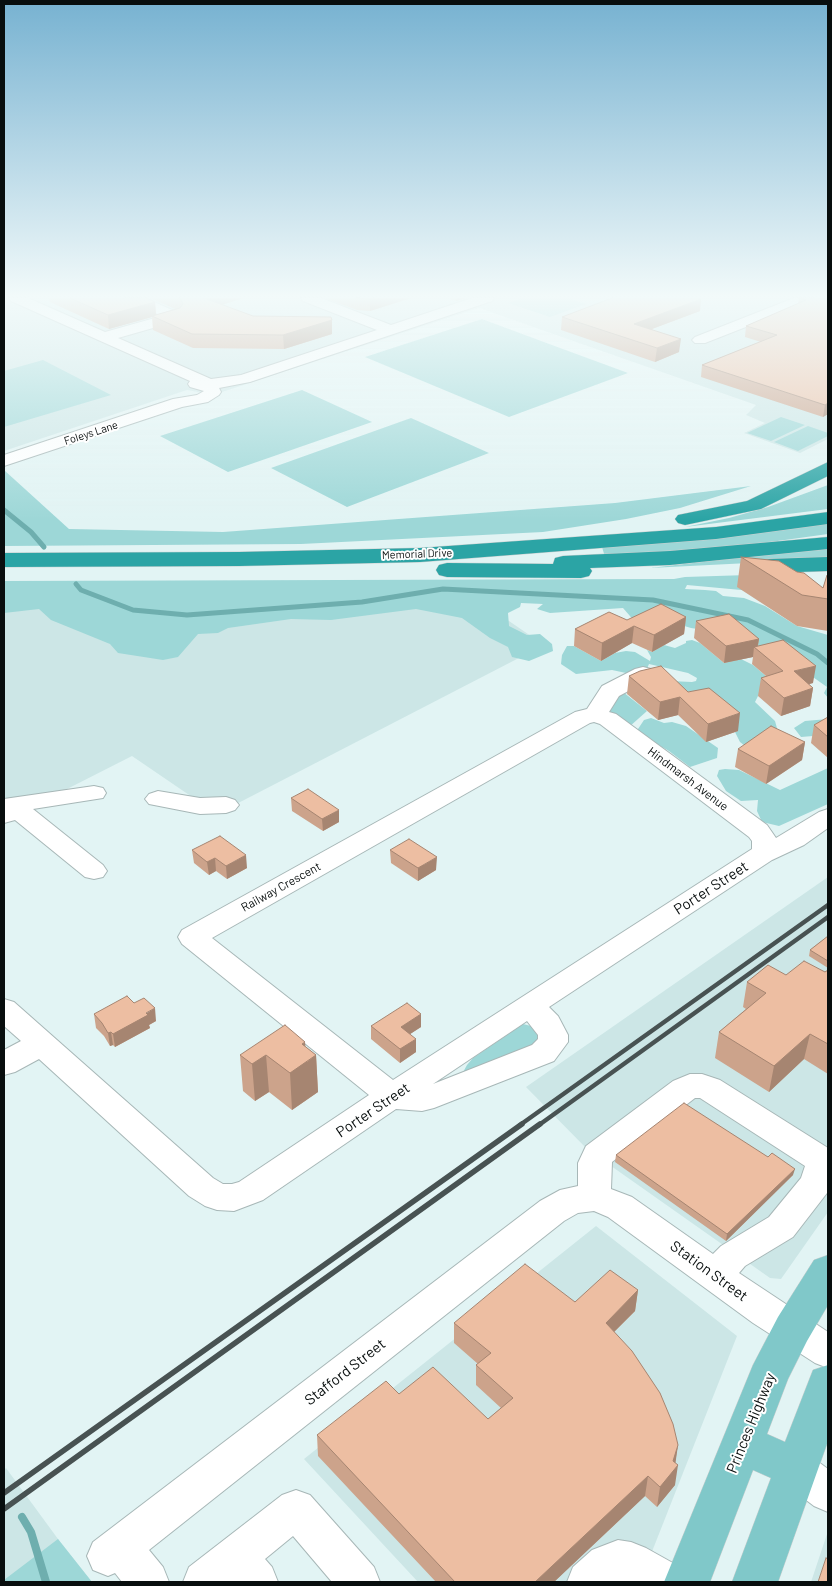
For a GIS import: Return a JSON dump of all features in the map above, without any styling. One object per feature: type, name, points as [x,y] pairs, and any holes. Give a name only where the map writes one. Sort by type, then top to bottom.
[{"type":"highway","points":[[694,517],[752,496],[828,457]]},
{"type":"highway","points":[[487,551],[601,536],[726,512],[765,501],[828,468]]},
{"type":"highway","name":"Memorial Drive","points":[[8,566],[487,551],[716,533],[828,518]]},
{"type":"highway","name":"Memorial Drive","points":[[8,566],[410,570],[670,558],[828,543]]},
{"type":"highway","points":[[410,570],[615,571],[828,564]]},
{"type":"main road","name":"Princes Highway","points":[[687,1582],[768,1378],[792,1329],[828,1271]]},
{"type":"main road","points":[[755,1582],[812,1480],[828,1383]]},
{"type":"main road","points":[[742,1444],[812,1480]]},
{"type":"street","points":[[155,372],[179,388],[208,390]]},
{"type":"street","name":"Foleys Lane","points":[[4,461],[179,388],[208,390],[265,372]]},
{"type":"street","points":[[595,715],[610,692],[643,674]]},
{"type":"street","name":"Hindmarsh Avenue","points":[[595,715],[608,719],[758,831],[765,841],[766,847],[763,854]]},
{"type":"street","name":"Railway Crescent","points":[[393,1097],[192,937],[583,717],[595,715]]},
{"type":"street","points":[[9,806],[94,793]]},
{"type":"street","points":[[158,799],[200,806],[226,805]]},
{"type":"street","points":[[9,806],[94,871]]},
{"type":"street","name":"Porter Street","points":[[4,1009],[201,1188],[217,1197],[225,1199],[234,1198],[251,1191],[529,1005],[763,854],[795,839],[828,817]]},
{"type":"street","points":[[393,1097],[422,1099],[434,1096],[544,1053],[553,1042],[553,1035],[547,1023],[529,1005]]},
{"type":"street","points":[[4,1064],[41,1044]]},
{"type":"street","points":[[591,1198],[594,1163],[598,1155],[690,1086],[709,1088],[817,1157],[822,1166],[815,1184],[781,1227],[733,1256],[715,1276]]},
{"type":"street","name":"Station Street","points":[[591,1198],[608,1201],[620,1206],[715,1276],[828,1352]]},
{"type":"street","name":"Stafford Street","points":[[148,1582],[114,1551],[552,1211],[572,1200],[591,1198]]},
{"type":"street","points":[[204,1582],[246,1570],[296,1509],[359,1582]]},
{"type":"street","points":[[588,1582],[607,1564],[618,1560],[631,1562],[665,1582]]},
{"type":"shaded area","points":[[4,372],[283,372],[213,395],[187,390],[4,451]]},
{"type":"shaded area","points":[[4,372],[66,372],[111,395],[4,427]]},
{"type":"shaded area","points":[[401,372],[628,373],[509,417]]},
{"type":"shaded area","points":[[662,372],[828,372],[828,439],[800,453],[744,433],[765,423],[746,415],[756,405]]},
{"type":"shaded area","points":[[302,390],[372,422],[228,472],[160,436]]},
{"type":"shaded area","points":[[781,417],[805,425],[771,441],[747,433]]},
{"type":"shaded area","points":[[411,418],[489,453],[347,507],[271,468]]},
{"type":"shaded area","points":[[808,426],[828,433],[828,436],[798,451],[774,442]]},
{"type":"shaded area","points":[[4,470],[69,529],[223,532],[615,503],[751,486],[680,508],[626,519],[543,532],[301,544],[4,546]]},
{"type":"shaded area","points":[[828,485],[828,509],[685,527],[729,518],[768,507]]},
{"type":"shaded area","points":[[828,524],[828,534],[756,544],[605,557],[602,547]]},
{"type":"shaded area","points":[[828,547],[828,559],[650,568]]},
{"type":"shaded area","points":[[779,574],[752,591],[687,585],[685,589],[716,591],[723,596],[744,598],[765,606],[797,626],[828,635],[828,698],[824,693],[827,687],[783,656],[711,631],[691,628],[661,619],[636,623],[623,608],[550,613],[537,609],[543,604],[521,603],[520,607],[508,613],[509,626],[527,635],[540,634],[552,644],[553,651],[529,661],[512,657],[508,647],[490,638],[462,618],[416,609],[331,620],[291,619],[228,628],[218,633],[198,634],[178,657],[163,660],[118,653],[110,644],[51,620],[39,609],[4,613],[4,581],[674,579]]},
{"type":"shaded area","points":[[4,594],[474,597],[544,645],[217,814],[132,756],[4,821]]},
{"type":"shaded area","points":[[692,640],[700,643],[724,663],[741,659],[753,665],[780,688],[758,696],[755,702],[775,721],[780,739],[754,753],[740,742],[735,732],[737,731],[699,692],[690,691],[683,700],[670,681],[696,681],[697,678],[688,673],[649,664],[646,671],[626,673],[612,670],[576,674],[561,664],[562,655],[567,646],[574,646],[601,661],[615,653],[626,651],[635,652],[650,661],[651,657],[647,650],[652,652],[664,645],[675,648],[686,643],[686,641]]},
{"type":"shaded area","points":[[623,692],[647,711],[629,727],[608,719],[610,712],[607,700]]},
{"type":"shaded area","points":[[651,718],[664,723],[672,722],[686,726],[718,748],[717,758],[690,767],[669,751],[636,732],[644,720]]},
{"type":"shaded area","points":[[828,719],[813,736],[801,737],[794,728],[805,721]]},
{"type":"shaded area","points":[[828,768],[828,804],[779,826],[762,822],[757,811],[758,800],[741,801],[726,791],[717,776],[719,770],[739,770],[780,790]]},
{"type":"shaded area","points":[[828,877],[828,1212],[781,1279],[770,1278],[587,1149],[526,1087]]},
{"type":"shaded area","points":[[523,1024],[539,1030],[539,1044],[461,1076],[473,1058]]},
{"type":"shaded area","points":[[596,1226],[737,1336],[640,1582],[418,1582],[304,1459]]},
{"type":"shaded area","points":[[6,1468],[92,1582],[4,1582],[4,1470]]},
{"type":"shaded area","points":[[828,1531],[828,1582],[811,1582]]},
{"type":"shaded area","points":[[58,1539],[92,1582],[4,1582],[4,1580]]},
{"type":"building","points":[[724,372],[828,372],[828,403],[825,405]]},
{"type":"building","points":[[741,557],[779,561],[797,572],[804,573],[823,588],[828,575],[828,599],[802,595]]},
{"type":"building","points":[[661,604],[686,617],[654,635],[634,626],[602,643],[575,629],[609,612],[627,620]]},
{"type":"building","points":[[729,614],[759,639],[726,646],[696,621]]},
{"type":"building","points":[[783,640],[816,666],[794,671],[813,688],[784,698],[761,678],[783,671],[754,647]]},
{"type":"building","points":[[661,666],[688,692],[709,688],[740,713],[708,724],[680,697],[660,702],[629,676]]},
{"type":"building","points":[[828,717],[828,737],[814,725]]},
{"type":"building","points":[[771,726],[805,742],[769,766],[738,749]]},
{"type":"building","points":[[308,789],[339,810],[322,819],[291,798]]},
{"type":"building","points":[[220,836],[246,855],[226,866],[215,858],[207,862],[192,850]]},
{"type":"building","points":[[409,839],[437,857],[418,868],[390,850]]},
{"type":"building","points":[[828,936],[828,961],[810,950]]},
{"type":"building","points":[[804,961],[825,972],[828,970],[828,1044],[810,1034],[774,1066],[719,1032],[766,993],[747,982],[768,965],[786,975]]},
{"type":"building","points":[[127,996],[134,1003],[144,998],[155,1008],[146,1013],[148,1015],[113,1034],[111,1032],[108,1033],[94,1014]]},
{"type":"building","points":[[407,1003],[421,1014],[401,1027],[416,1039],[400,1049],[371,1026]]},
{"type":"building","points":[[285,1025],[305,1042],[302,1044],[316,1055],[290,1073],[266,1055],[252,1064],[240,1055]]},
{"type":"building","points":[[684,1103],[768,1157],[772,1153],[795,1169],[727,1234],[616,1155]]},
{"type":"building","points":[[525,1264],[575,1302],[610,1270],[638,1290],[606,1323],[632,1351],[660,1393],[673,1424],[678,1445],[673,1461],[678,1465],[660,1487],[648,1476],[535,1582],[455,1582],[317,1435],[386,1381],[399,1394],[433,1367],[488,1419],[513,1398],[476,1365],[491,1353],[454,1323]]},
{"type":"building","points":[[826,1558],[828,1559],[828,1582],[818,1582]]},
{"type":"waterway","points":[[4,510],[31,532],[44,547]]},
{"type":"waterway","points":[[76,584],[81,590],[133,610],[187,615],[362,602],[443,589],[653,600],[748,620],[817,654],[828,663]]},
{"type":"waterway","points":[[22,1517],[31,1532],[46,1582]]},
{"type":"railway","points":[[520,1125],[828,905]]},
{"type":"railway","points":[[539,1125],[828,917]]},
{"type":"railway","points":[[4,1493],[522,1124]]},
{"type":"railway","points":[[4,1509],[540,1124]]}]
